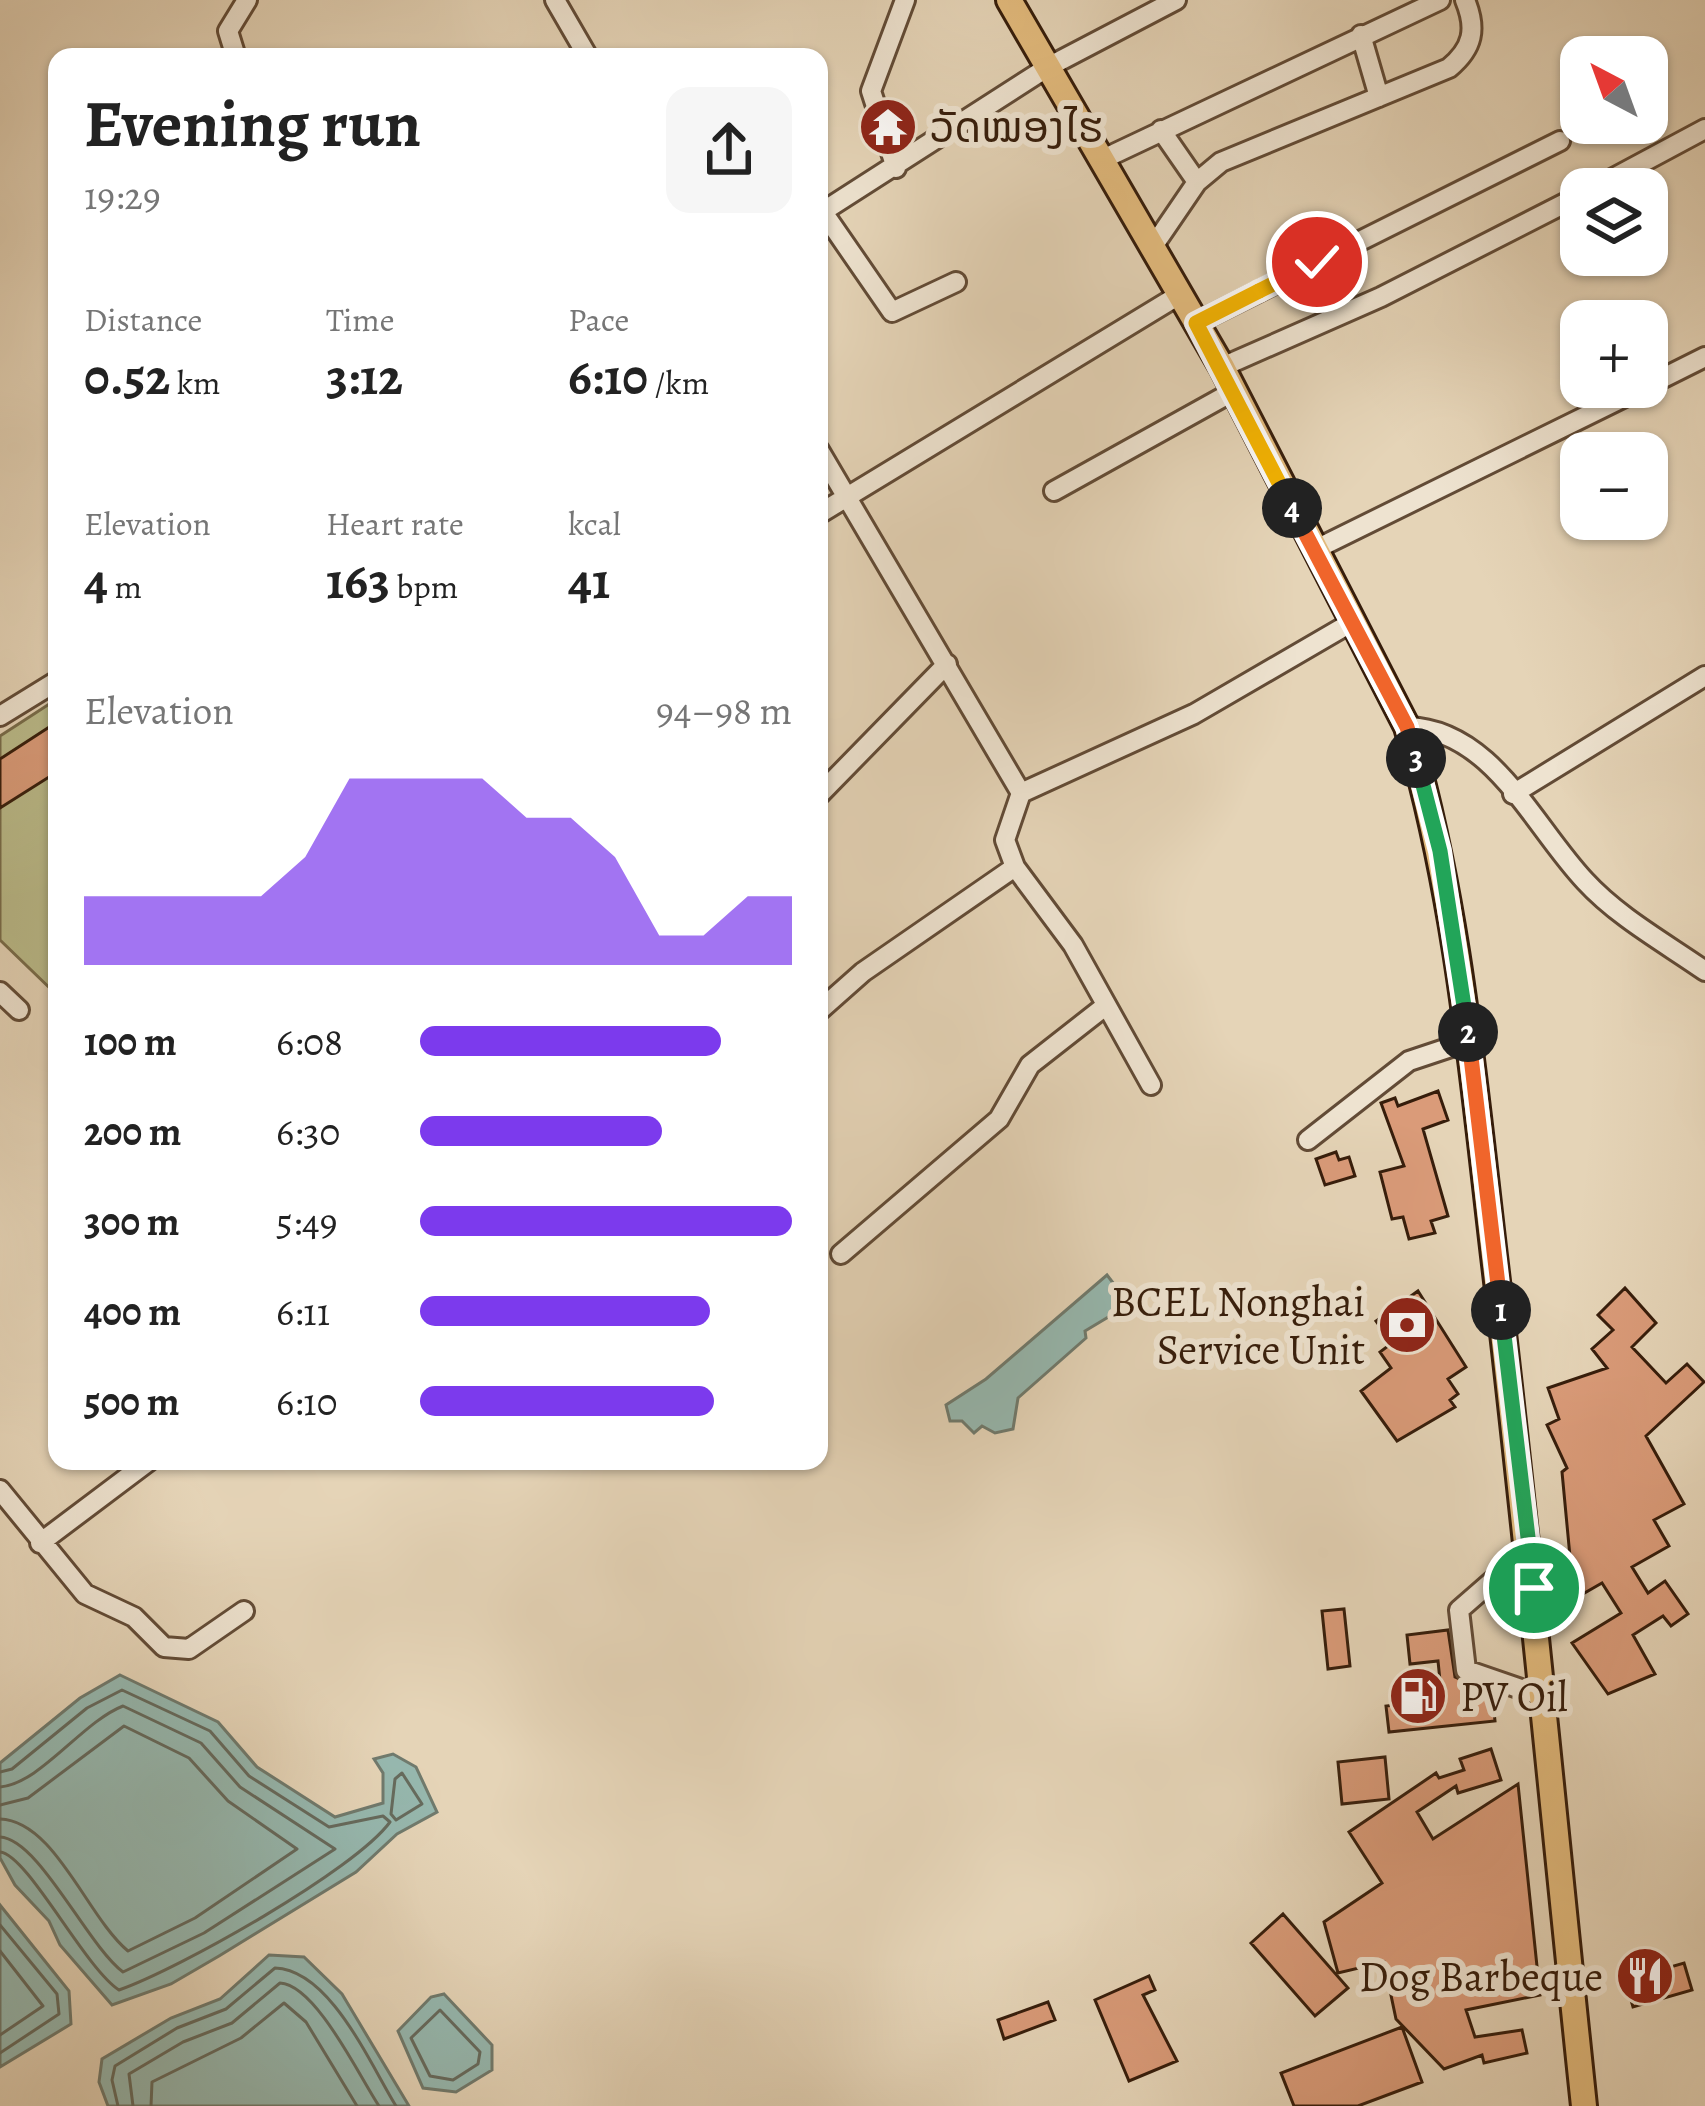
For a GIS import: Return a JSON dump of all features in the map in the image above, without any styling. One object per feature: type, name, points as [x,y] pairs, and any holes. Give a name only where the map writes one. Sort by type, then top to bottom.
[{"type":"main road","points":[[1009,0],[1222,367],[1407,727],[1440,851],[1469,1042],[1529,1549],[1584,2106]]},
{"type":"street","points":[[555,0],[582,48]]},
{"type":"street","points":[[896,168],[871,91],[905,0]]},
{"type":"street","points":[[828,209],[1048,68],[1176,0]]},
{"type":"street","points":[[1101,160],[1440,0]]},
{"type":"street","points":[[1152,248],[1197,182],[1221,162],[1449,68],[1468,52],[1473,32],[1466,0]]},
{"type":"street","points":[[233,48],[228,31],[251,1]]},
{"type":"street","points":[[1360,35],[1379,97]]},
{"type":"street","points":[[1632,168],[1705,129]]},
{"type":"street","points":[[1161,130],[1197,182]]},
{"type":"street","points":[[1196,323],[1560,141]]},
{"type":"street","points":[[1222,367],[1381,297],[1560,206]]},
{"type":"street","points":[[828,223],[892,312],[956,282]]},
{"type":"street","points":[[828,509],[1179,295]]},
{"type":"street","points":[[1668,375],[1705,357]]},
{"type":"street","points":[[1054,491],[1234,391]]},
{"type":"street","points":[[1316,549],[1601,408]]},
{"type":"street","points":[[828,465],[1021,794]]},
{"type":"street","points":[[1151,1085],[1073,945],[1015,866],[1005,840],[1021,794],[1194,714],[1354,621]]},
{"type":"street","points":[[828,786],[946,664]]},
{"type":"street","points":[[1513,794],[1705,676]]},
{"type":"street","points":[[0,716],[48,687]]},
{"type":"street","points":[[1407,727],[1455,737],[1479,753],[1598,894],[1705,971]]},
{"type":"street","points":[[828,1003],[863,972],[1015,866]]},
{"type":"street","points":[[0,992],[19,1010]]},
{"type":"street","points":[[841,1254],[999,1119],[1030,1065],[1104,1007]]},
{"type":"street","points":[[1308,1139],[1409,1061],[1469,1042]]},
{"type":"street","points":[[40,1543],[137,1470]]},
{"type":"street","points":[[0,1490],[85,1594],[134,1617],[164,1647],[189,1649],[244,1611]]},
{"type":"street","points":[[1529,1549],[1459,1610],[1466,1670],[1544,1697]]},
{"type":"green space","points":[[48,705],[48,986],[0,940],[0,736]]},
{"type":"water","points":[[1107,1275],[1127,1301],[1125,1307],[1085,1331],[1086,1338],[1018,1398],[1013,1429],[995,1433],[982,1426],[974,1433],[962,1421],[950,1421],[946,1405],[986,1379]]},
{"type":"water","points":[[120,1675],[218,1722],[257,1767],[335,1817],[383,1803],[383,1773],[374,1759],[393,1754],[416,1767],[437,1812],[397,1834],[356,1872],[219,1956],[171,1984],[112,2005],[60,1945],[49,1921],[15,1885],[0,1858],[0,1763],[80,1698]]},
{"type":"water","points":[[0,1905],[69,1991],[71,2024],[0,2067]]},
{"type":"water","points":[[269,1955],[304,1957],[342,1994],[409,2106],[108,2106],[99,2082],[102,2059],[171,2018],[220,1999]]},
{"type":"water","points":[[444,1994],[492,2045],[492,2070],[456,2092],[423,2088],[398,2031],[431,1997]]},
{"type":"building","points":[[48,728],[48,778],[0,808],[0,759]]},
{"type":"building","points":[[1438,1091],[1448,1120],[1423,1129],[1448,1216],[1431,1221],[1435,1233],[1409,1239],[1403,1217],[1392,1219],[1380,1172],[1404,1166],[1381,1103],[1395,1098],[1398,1106]]},
{"type":"building","points":[[1336,1152],[1339,1160],[1349,1157],[1355,1176],[1325,1185],[1316,1159]]},
{"type":"building","points":[[1625,1288],[1656,1323],[1632,1347],[1666,1383],[1687,1364],[1704,1382],[1646,1436],[1684,1504],[1654,1520],[1669,1546],[1632,1567],[1648,1593],[1665,1581],[1688,1614],[1671,1626],[1663,1616],[1633,1635],[1655,1674],[1608,1694],[1572,1643],[1621,1613],[1602,1583],[1574,1599],[1562,1472],[1567,1468],[1547,1425],[1559,1419],[1548,1388],[1607,1368],[1592,1349],[1613,1330],[1598,1315]]},
{"type":"building","points":[[1418,1291],[1466,1367],[1448,1379],[1458,1394],[1450,1400],[1455,1407],[1397,1441],[1361,1391],[1391,1368],[1380,1352],[1392,1343],[1376,1321]]},
{"type":"building","points":[[1344,1609],[1350,1666],[1328,1669],[1322,1611]]},
{"type":"building","points":[[1448,1630],[1455,1677],[1492,1693],[1495,1721],[1389,1732],[1386,1706],[1442,1700],[1438,1661],[1410,1664],[1407,1635]]},
{"type":"building","points":[[1491,1749],[1501,1780],[1458,1793],[1456,1786],[1417,1812],[1433,1839],[1518,1784],[1540,1995],[1466,2010],[1475,2037],[1522,2030],[1527,2053],[1484,2063],[1482,2055],[1444,2069],[1396,2019],[1384,1962],[1338,1973],[1324,1922],[1382,1883],[1349,1832],[1436,1773],[1439,1778],[1464,1770],[1460,1759]]},
{"type":"building","points":[[1385,1757],[1389,1799],[1342,1804],[1338,1762]]},
{"type":"building","points":[[1283,1914],[1348,1988],[1315,2016],[1251,1943]]},
{"type":"building","points":[[1684,1963],[1692,1990],[1633,2007],[1625,1980]]},
{"type":"building","points":[[1149,1976],[1155,1990],[1143,1995],[1177,2061],[1129,2081],[1095,2000]]},
{"type":"building","points":[[1048,2002],[1055,2020],[1004,2039],[998,2020]]},
{"type":"building","points":[[1402,2027],[1422,2082],[1358,2106],[1294,2106],[1281,2073]]},
{"type":"place","name":"ວັດໝອງໄຮ","points":[[888,127]]},
{"type":"place","name":"BCEL Nonghai Service Unit","points":[[1407,1325]]},
{"type":"place","name":"PV Oil","points":[[1418,1696]]},
{"type":"place","name":"Dog Barbeque","points":[[1645,1976]]},
{"type":"route","points":[[1317,262],[1196,323],[1407,727],[1426,792],[1459,953],[1534,1588]]}]
